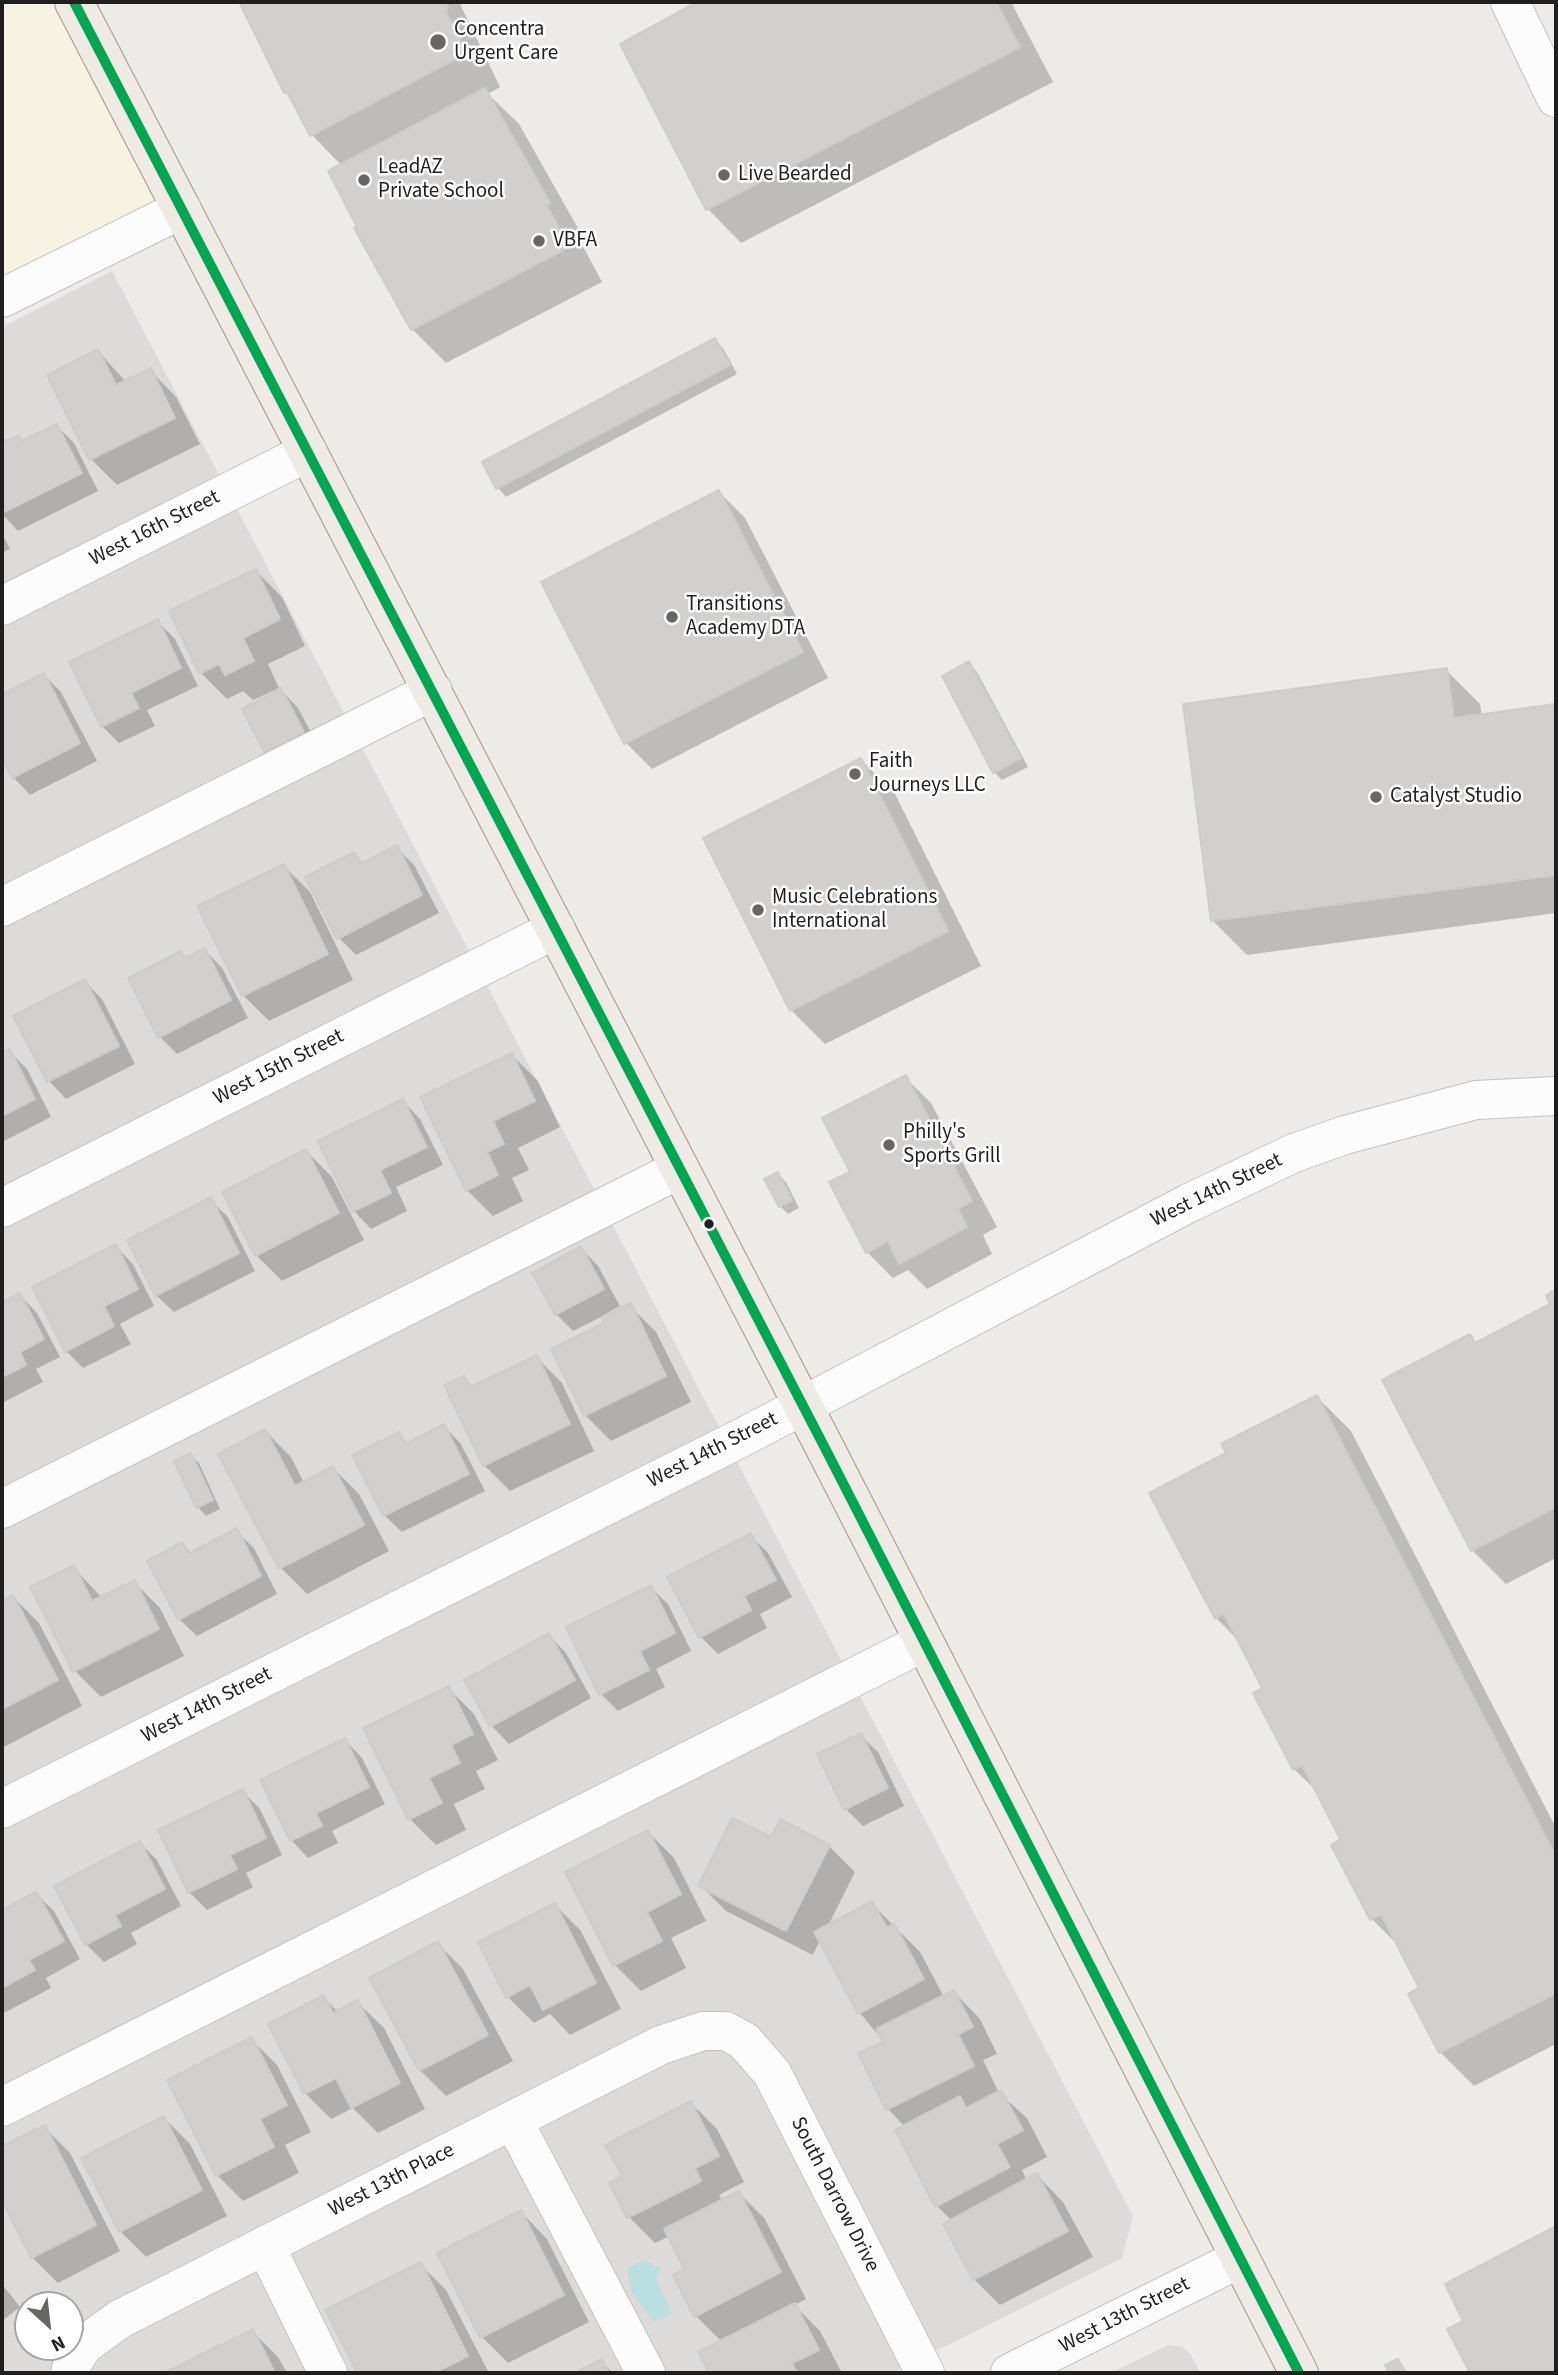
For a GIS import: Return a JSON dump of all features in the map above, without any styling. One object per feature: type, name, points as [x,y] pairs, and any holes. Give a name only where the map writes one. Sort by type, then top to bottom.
[{"type":"main road","points":[[74,2],[802,1405],[1299,2373]]},
{"type":"street","points":[[1510,2],[1556,98]]},
{"type":"street","points":[[2,298],[181,209]]},
{"type":"street","name":"West 16th Street","points":[[2,606],[308,452]]},
{"type":"street","points":[[2,907],[433,691]]},
{"type":"street","name":"West 15th Street","points":[[2,1208],[556,929]]},
{"type":"street","name":"West 14th Street","points":[[2,1810],[802,1405],[1189,1203],[1294,1153],[1345,1135],[1476,1100],[1556,1096]]},
{"type":"street","points":[[2,1509],[680,1169]]},
{"type":"street","points":[[2,2107],[924,1642]]},
{"type":"street","name":"West 13th Place","points":[[71,2367],[84,2345],[102,2330],[265,2245],[671,2041],[703,2031],[726,2031]]},
{"type":"street","name":"South Darrow Drive","points":[[726,2031],[744,2041],[772,2073],[925,2373]]},
{"type":"street","points":[[513,2120],[646,2373]]},
{"type":"street","points":[[265,2245],[328,2373]]},
{"type":"street","name":"West 13th Street","points":[[1010,2373],[1239,2259]]},
{"type":"shaded area","points":[[2,2],[74,2],[173,192],[2,276]]},
{"type":"shaded area","points":[[112,271],[1133,2216],[1122,2258],[892,2373],[2,2373],[2,327]]},
{"type":"shaded area","points":[[1168,2345],[1181,2346],[1191,2355],[1200,2373],[1111,2373]]},
{"type":"water","points":[[644,2260],[660,2269],[656,2279],[672,2313],[654,2322],[632,2293],[627,2269]]},
{"type":"building","points":[[239,2],[445,2],[448,8],[445,10],[467,53],[310,136],[287,92],[284,93]]},
{"type":"building","points":[[697,2],[996,2],[1020,47],[706,210],[620,44]]},
{"type":"building","points":[[485,88],[550,203],[546,204],[569,247],[411,330],[354,228],[357,227],[328,171]]},
{"type":"building","points":[[715,338],[730,365],[496,489],[482,462]]},
{"type":"building","points":[[98,349],[116,385],[151,368],[175,418],[89,460],[47,375]]},
{"type":"building","points":[[57,424],[82,473],[2,513],[2,443],[19,435],[22,441]]},
{"type":"building","name":"Transitions Academy DTA","points":[[719,490],[803,652],[624,744],[541,582]]},
{"type":"building","points":[[256,569],[280,619],[243,638],[254,661],[225,675],[219,664],[199,674],[169,611]]},
{"type":"building","points":[[158,619],[181,668],[131,693],[139,708],[101,727],[69,662]]},
{"type":"building","points":[[969,661],[1021,758],[993,773],[942,676]]},
{"type":"building","name":"Catalyst Studio","points":[[1447,668],[1454,718],[1556,704],[1556,875],[1211,921],[1183,704]]},
{"type":"building","points":[[44,673],[80,743],[12,778],[2,759],[2,694]]},
{"type":"building","points":[[281,688],[304,732],[265,753],[242,709]]},
{"type":"building","points":[[861,758],[948,931],[790,1011],[703,838]]},
{"type":"building","points":[[397,845],[422,895],[337,939],[305,877],[354,852],[361,864]]},
{"type":"building","points":[[284,864],[328,954],[242,996],[197,906]]},
{"type":"building","points":[[205,948],[231,1000],[158,1038],[128,978],[181,951],[185,958]]},
{"type":"building","points":[[85,979],[119,1046],[47,1082],[13,1016]]},
{"type":"building","points":[[10,1049],[35,1099],[2,1116],[2,1053]]},
{"type":"building","points":[[512,1053],[535,1101],[493,1121],[504,1144],[487,1152],[498,1175],[466,1191],[420,1097]]},
{"type":"building","name":"Philly's Sports Grill","points":[[906,1075],[972,1201],[958,1209],[967,1227],[899,1264],[888,1241],[866,1253],[829,1182],[850,1172],[822,1118]]},
{"type":"building","points":[[403,1099],[427,1147],[380,1170],[391,1193],[352,1212],[318,1141]]},
{"type":"building","points":[[306,1149],[339,1213],[255,1256],[222,1192]]},
{"type":"building","points":[[778,1172],[792,1200],[779,1207],[764,1179]]},
{"type":"building","points":[[211,1197],[239,1253],[155,1296],[127,1240]]},
{"type":"building","points":[[116,1244],[138,1289],[104,1306],[114,1326],[65,1352],[32,1287]]},
{"type":"building","points":[[581,1246],[604,1289],[555,1315],[532,1273]]},
{"type":"building","points":[[1556,1289],[1556,1507],[1471,1551],[1382,1380],[1470,1334],[1475,1343],[1550,1304],[1546,1295]]},
{"type":"building","points":[[20,1293],[44,1339],[20,1352],[26,1365],[2,1377],[2,1302]]},
{"type":"building","points":[[631,1303],[666,1376],[584,1416],[551,1349],[604,1323],[602,1317]]},
{"type":"building","points":[[537,1355],[570,1424],[483,1466],[444,1385],[464,1376],[470,1387]]},
{"type":"building","points":[[1317,1395],[1556,1857],[1556,1993],[1439,2053],[1408,1994],[1419,1988],[1381,1914],[1370,1920],[1331,1845],[1340,1839],[1302,1765],[1293,1770],[1253,1693],[1262,1688],[1224,1614],[1215,1619],[1149,1493],[1226,1453],[1221,1444]]},
{"type":"building","points":[[444,1424],[469,1474],[383,1516],[352,1455],[399,1432],[405,1444]]},
{"type":"building","points":[[265,1429],[295,1486],[333,1466],[364,1525],[279,1569],[218,1454]]},
{"type":"building","points":[[191,1453],[213,1500],[196,1508],[174,1461]]},
{"type":"building","points":[[237,1528],[261,1576],[178,1620],[147,1561],[182,1542],[188,1554]]},
{"type":"building","points":[[751,1533],[776,1580],[744,1596],[751,1610],[699,1638],[667,1577]]},
{"type":"building","points":[[74,1565],[92,1601],[135,1580],[159,1629],[73,1672],[30,1587]]},
{"type":"building","points":[[651,1585],[675,1633],[640,1651],[649,1670],[599,1695],[566,1627]]},
{"type":"building","points":[[13,1595],[58,1680],[2,1709],[2,1601]]},
{"type":"building","points":[[549,1633],[575,1680],[490,1727],[464,1680]]},
{"type":"building","points":[[449,1686],[473,1734],[451,1745],[460,1763],[429,1778],[442,1803],[408,1820],[363,1728]]},
{"type":"building","points":[[861,1733],[888,1788],[844,1810],[817,1754]]},
{"type":"building","points":[[345,1738],[369,1787],[316,1813],[322,1826],[290,1841],[260,1780]]},
{"type":"building","points":[[243,1789],[266,1838],[230,1855],[237,1869],[188,1893],[158,1830]]},
{"type":"building","points":[[732,1818],[771,1837],[780,1819],[830,1845],[786,1931],[698,1886]]},
{"type":"building","points":[[648,1830],[681,1894],[647,1912],[662,1941],[613,1966],[565,1872]]},
{"type":"building","points":[[140,1841],[165,1889],[115,1915],[121,1926],[85,1945],[54,1886]]},
{"type":"building","points":[[36,1891],[64,1941],[29,1960],[35,1970],[2,1988],[2,1910]]},
{"type":"building","points":[[872,1901],[887,1928],[894,1923],[924,1979],[858,2014],[814,1932]]},
{"type":"building","points":[[555,1903],[596,1983],[543,2010],[530,1985],[506,1998],[478,1942]]},
{"type":"building","points":[[438,1941],[488,2035],[419,2071],[369,1978]]},
{"type":"building","points":[[954,1990],[973,2027],[958,2034],[974,2066],[886,2110],[858,2053],[883,2042],[876,2029]]},
{"type":"building","points":[[324,1995],[333,2013],[358,2000],[400,2083],[351,2108],[336,2078],[304,2094],[268,2024]]},
{"type":"building","points":[[252,2037],[287,2105],[260,2119],[274,2147],[216,2176],[167,2080]]},
{"type":"building","points":[[1001,2090],[1023,2130],[997,2144],[1010,2167],[935,2207],[895,2130],[960,2096],[966,2108]]},
{"type":"building","points":[[691,2101],[719,2156],[695,2168],[701,2181],[627,2218],[609,2183],[622,2176],[605,2145]]},
{"type":"building","points":[[164,2116],[202,2190],[119,2232],[81,2158]]},
{"type":"building","points":[[45,2125],[96,2225],[31,2258],[2,2201],[2,2146]]},
{"type":"building","points":[[1037,2173],[1068,2231],[973,2280],[943,2224]]},
{"type":"building","points":[[739,2191],[781,2272],[694,2317],[673,2275],[684,2269],[664,2229]]},
{"type":"building","points":[[521,2210],[564,2295],[480,2338],[437,2253]]},
{"type":"building","points":[[1556,2226],[1556,2373],[1470,2373],[1447,2329],[1463,2321],[1445,2284]]},
{"type":"building","points":[[421,2262],[468,2356],[434,2373],[357,2373],[325,2310]]},
{"type":"building","points":[[795,2303],[819,2350],[792,2363],[797,2373],[709,2373],[698,2352]]},
{"type":"building","points":[[253,2329],[275,2373],[164,2373]]},
{"type":"building","points":[[602,2359],[609,2373],[575,2373]]},
{"type":"building","points":[[1398,2359],[1406,2373],[1389,2373],[1385,2365]]},
{"type":"transit line","points":[[74,2],[826,1450],[1299,2373]]},
{"type":"place","name":"Concentra Urgent Care","points":[[438,42]]},
{"type":"place","name":"Live Bearded","points":[[724,175]]},
{"type":"place","name":"LeadAZ Private School","points":[[364,180]]},
{"type":"place","name":"VBFA","points":[[539,241]]},
{"type":"place","name":"Transitions Academy DTA","points":[[672,617]]},
{"type":"place","name":"Faith Journeys LLC","points":[[855,774]]},
{"type":"place","name":"Catalyst Studio","points":[[1376,797]]},
{"type":"place","name":"Music Celebrations International","points":[[758,910]]},
{"type":"place","name":"Philly's Sports Grill","points":[[889,1145]]}]
